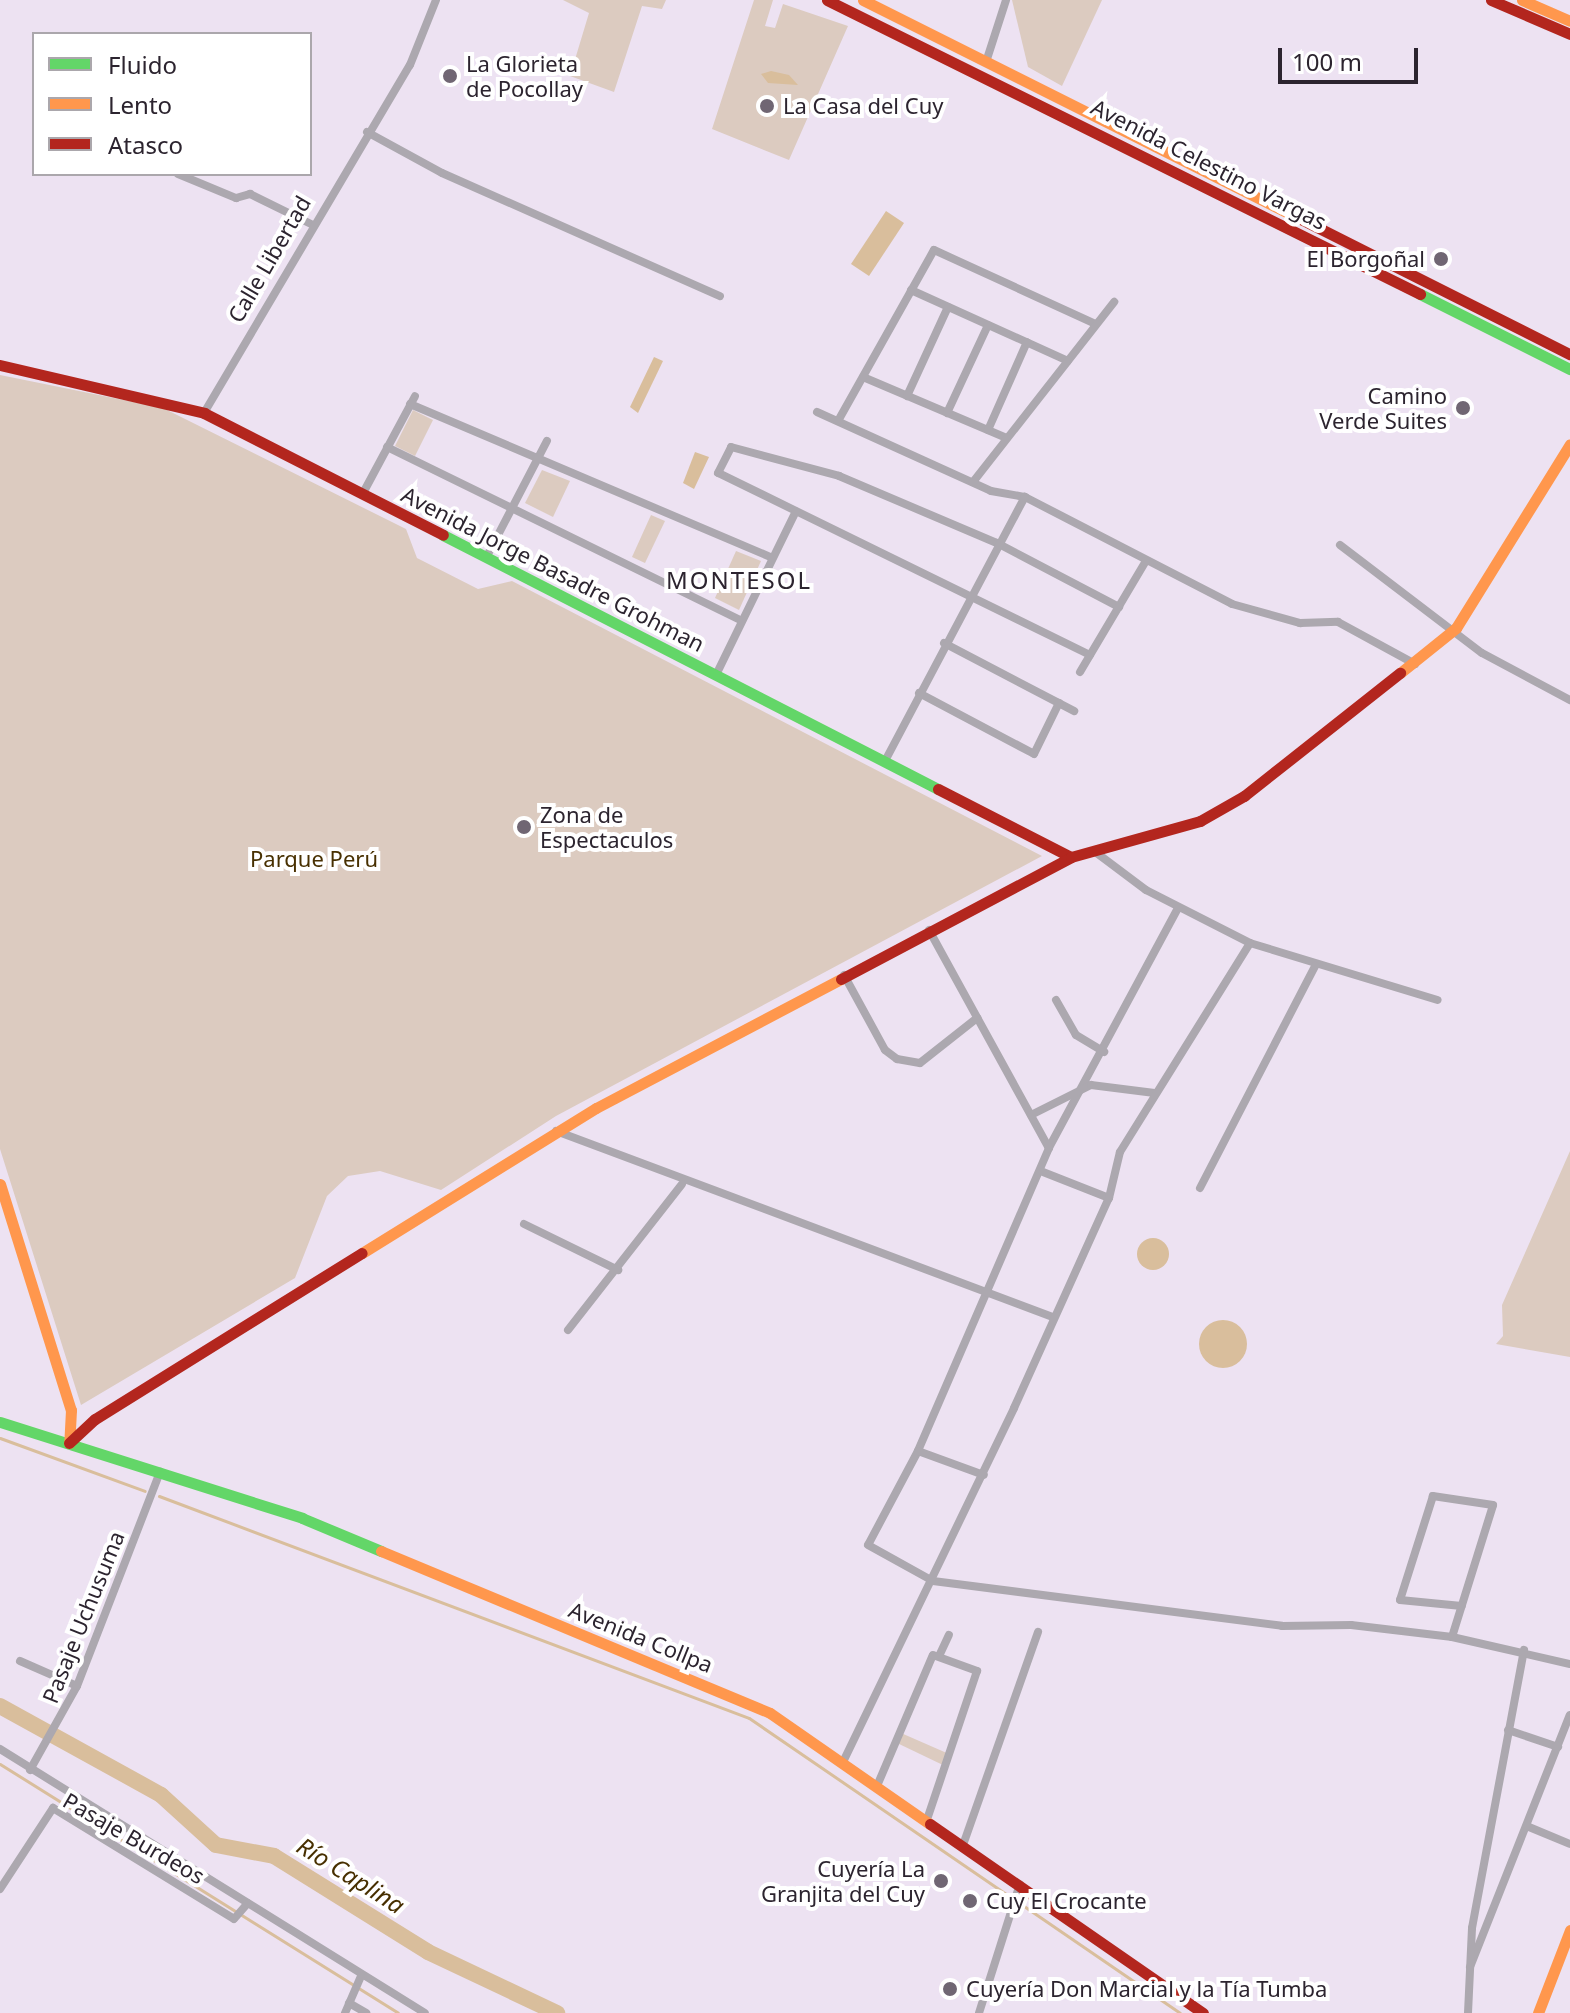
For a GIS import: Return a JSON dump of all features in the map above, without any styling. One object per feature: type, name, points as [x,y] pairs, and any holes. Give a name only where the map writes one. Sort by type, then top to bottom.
[{"type":"main road","name":"Avenida Celestino Vargas","points":[[827,0],[1007,85],[1355,260],[1495,316],[1564,352]]},
{"type":"main road","name":"Avenida Celestino Vargas","points":[[863,0],[987,59],[1359,248],[1488,328],[1570,369]]},
{"type":"main road","points":[[1491,0],[1570,34]]},
{"type":"main road","points":[[1522,0],[1570,21]]},
{"type":"main road","points":[[1007,85],[1013,73]]},
{"type":"main road","points":[[1086,124],[1092,113]]},
{"type":"main road","points":[[1224,193],[1230,182]]},
{"type":"main road","points":[[1355,260],[1359,248]]},
{"type":"main road","points":[[1488,328],[1495,316]]},
{"type":"main road","points":[[1550,359],[1564,352]]},
{"type":"main road","name":"Avenida Jorge Basadre Grohman","points":[[0,365],[204,413],[1071,857]]},
{"type":"main road","points":[[69,1443],[100,1416],[555,1131],[1071,857],[1220,811],[1415,664],[1456,628],[1570,444]]},
{"type":"main road","points":[[0,1184],[71,1410],[69,1443]]},
{"type":"main road","name":"Avenida Collpa","points":[[0,1422],[302,1518],[738,1699],[843,1762],[1203,2013]]},
{"type":"main road","points":[[1538,2013],[1570,1930]]},
{"type":"street","name":"Calle Libertad","points":[[204,413],[311,224],[410,65],[436,0]]},
{"type":"street","points":[[987,59],[1006,0]]},
{"type":"street","points":[[367,132],[442,173],[720,296]]},
{"type":"street","points":[[183,176],[236,198],[250,194],[311,224]]},
{"type":"street","points":[[838,421],[934,250],[1096,324]]},
{"type":"street","points":[[911,290],[1068,361]]},
{"type":"street","points":[[973,482],[1114,302]]},
{"type":"street","points":[[907,396],[948,307]]},
{"type":"street","points":[[947,413],[988,325]]},
{"type":"street","points":[[988,430],[1027,342]]},
{"type":"street","points":[[863,377],[1007,438]]},
{"type":"street","points":[[362,495],[412,400],[536,462],[772,558]]},
{"type":"street","points":[[817,412],[973,482],[1025,497],[1146,561],[1273,618],[1351,627],[1415,664]]},
{"type":"street","points":[[486,558],[547,441]]},
{"type":"street","points":[[387,447],[742,621]]},
{"type":"street","points":[[1090,655],[718,473],[731,447],[839,476],[997,543],[1119,607]]},
{"type":"street","points":[[885,761],[968,595],[1025,497]]},
{"type":"street","points":[[716,675],[796,511]]},
{"type":"street","points":[[1340,545],[1456,628],[1482,653],[1570,700]]},
{"type":"street","points":[[1080,672],[1146,561]]},
{"type":"street","points":[[944,643],[1074,711]]},
{"type":"street","points":[[919,693],[1034,754],[1059,703]]},
{"type":"street","points":[[1094,851],[1178,908],[1250,943],[1315,966],[1438,1000]]},
{"type":"street","points":[[1178,908],[1104,1052],[1049,1148],[1043,1172],[918,1451],[868,1545],[933,1581],[1282,1626],[1351,1625],[1452,1637],[1524,1650],[1570,1664]]},
{"type":"street","points":[[929,930],[1049,1148]]},
{"type":"street","points":[[843,1762],[984,1475],[1109,1198],[1112,1170],[1155,1093],[1250,943]]},
{"type":"street","points":[[1200,1188],[1315,966]]},
{"type":"street","points":[[844,975],[885,1050],[897,1059],[920,1063],[977,1018]]},
{"type":"street","points":[[1056,1000],[1076,1035],[1104,1052]]},
{"type":"street","points":[[1031,1115],[1081,1093],[1091,1085],[1155,1093]]},
{"type":"street","points":[[555,1131],[682,1184],[987,1298],[1053,1317]]},
{"type":"street","points":[[1043,1172],[1109,1198]]},
{"type":"street","points":[[568,1330],[618,1270],[682,1184]]},
{"type":"street","points":[[524,1224],[618,1270]]},
{"type":"street","points":[[918,1451],[984,1475]]},
{"type":"street","name":"Pasaje Uchusuma","points":[[30,1770],[59,1726],[77,1686],[160,1472]]},
{"type":"street","points":[[1452,1637],[1462,1606],[1493,1505],[1433,1496],[1400,1600],[1462,1606]]},
{"type":"street","points":[[963,1845],[1038,1632]]},
{"type":"street","points":[[877,1786],[900,1721],[949,1635]]},
{"type":"street","points":[[1468,2013],[1466,1976],[1524,1650]]},
{"type":"street","points":[[927,1820],[979,1675],[940,1654]]},
{"type":"street","points":[[20,1661],[77,1686]]},
{"type":"street","points":[[1466,1976],[1529,1827],[1570,1715]]},
{"type":"street","points":[[1508,1730],[1558,1747]]},
{"type":"street","points":[[0,1749],[358,1984],[425,2013]]},
{"type":"street","name":"Pasaje Burdeos","points":[[0,1889],[53,1808],[234,1919],[244,1909]]},
{"type":"street","points":[[1529,1827],[1570,1844]]},
{"type":"street","points":[[979,2013],[1020,1884]]},
{"type":"street","points":[[345,2013],[358,1984]]},
{"type":"street","points":[[349,2003],[366,2013]]},
{"type":"green space","points":[[563,0],[666,0],[662,9],[642,6],[614,92],[570,76],[589,13]]},
{"type":"green space","points":[[754,0],[773,0],[765,26],[775,28],[783,4],[848,26],[789,160],[712,129]]},
{"type":"green space","points":[[1012,0],[1102,0],[1062,86],[1028,67]]},
{"type":"green space","name":"Parque Perú","points":[[0,375],[163,408],[406,529],[417,558],[478,589],[512,581],[1042,856],[556,1116],[441,1190],[380,1171],[348,1176],[327,1196],[295,1278],[81,1405],[0,1149]]},
{"type":"green space","points":[[413,410],[433,420],[415,456],[395,446]]},
{"type":"green space","points":[[542,470],[570,481],[553,517],[525,503]]},
{"type":"green space","points":[[651,515],[665,521],[645,563],[632,557]]},
{"type":"green space","points":[[736,551],[761,561],[739,610],[715,598]]},
{"type":"green space","points":[[1570,1151],[1570,1357],[1496,1344],[1503,1336],[1502,1305]]},
{"type":"green space","points":[[901,1733],[949,1754],[945,1766],[897,1743]]},
{"type":"shaded area","points":[[771,71],[789,75],[798,85],[768,83],[761,74]]},
{"type":"shaded area","points":[[886,211],[904,223],[869,276],[851,264]]},
{"type":"shaded area","points":[[654,357],[663,361],[638,413],[630,407]]},
{"type":"shaded area","points":[[695,452],[709,457],[694,489],[683,483]]},
{"type":"shaded area","points":[[1153,1238],[1164,1243],[1169,1254],[1164,1265],[1153,1270],[1142,1265],[1137,1254],[1142,1243]]},
{"type":"shaded area","points":[[1223,1320],[1232,1321],[1240,1327],[1246,1335],[1246,1353],[1240,1361],[1232,1367],[1223,1368],[1214,1367],[1206,1361],[1200,1353],[1199,1344],[1200,1335],[1206,1327],[1214,1321]]},
{"type":"waterway","points":[[0,1438],[145,1491]]},
{"type":"waterway","points":[[159,1496],[749,1718],[1006,1894]]},
{"type":"waterway","name":"Río Caplina","points":[[0,1706],[161,1795],[216,1845],[274,1856],[428,1952],[557,2013]]},
{"type":"waterway","points":[[0,1764],[398,2013]]},
{"type":"waterway","points":[[1018,1902],[1180,2013]]},
{"type":"traffic: fast","points":[[1420,294],[1570,369]]},
{"type":"traffic: fast","points":[[443,535],[938,789]]},
{"type":"traffic: fast","points":[[0,1422],[302,1518],[381,1551]]},
{"type":"traffic: slow","points":[[863,0],[1301,219]]},
{"type":"traffic: slow","points":[[1522,0],[1570,21]]},
{"type":"traffic: slow","points":[[1400,673],[1456,628],[1570,444]]},
{"type":"traffic: slow","points":[[362,1253],[596,1108],[841,979]]},
{"type":"traffic: slow","points":[[0,1184],[71,1410],[69,1443]]},
{"type":"traffic: slow","points":[[381,1551],[770,1713],[930,1824]]},
{"type":"traffic: slow","points":[[1538,2013],[1570,1930]]},
{"type":"traffic: jam","points":[[827,0],[1420,294]]},
{"type":"traffic: jam","points":[[1491,0],[1570,34]]},
{"type":"traffic: jam","points":[[1301,219],[1570,354]]},
{"type":"traffic: jam","points":[[0,365],[204,413],[443,535]]},
{"type":"traffic: jam","points":[[841,979],[1071,857],[1200,821],[1244,796],[1400,673]]},
{"type":"traffic: jam","points":[[938,789],[1071,857]]},
{"type":"traffic: jam","points":[[69,1443],[95,1419],[362,1253]]},
{"type":"traffic: jam","points":[[930,1824],[1203,2013]]},
{"type":"place","name":"La Glorieta de Pocollay","points":[[450,76]]},
{"type":"place","name":"La Casa del Cuy","points":[[767,106]]},
{"type":"place","name":"El Borgoñal","points":[[1441,259]]},
{"type":"place","name":"Camino Verde Suites","points":[[1463,408]]},
{"type":"place","name":"Zona de Espectaculos","points":[[524,827]]},
{"type":"place","name":"Cuyería La Granjita del Cuy","points":[[941,1881]]},
{"type":"place","name":"Cuy El Crocante","points":[[970,1901]]},
{"type":"place","name":"Cuyería Don Marcial y la Tía Tumba","points":[[950,1989]]},
{"type":"district","name":"MONTESOL","points":[[739,580]]}]
